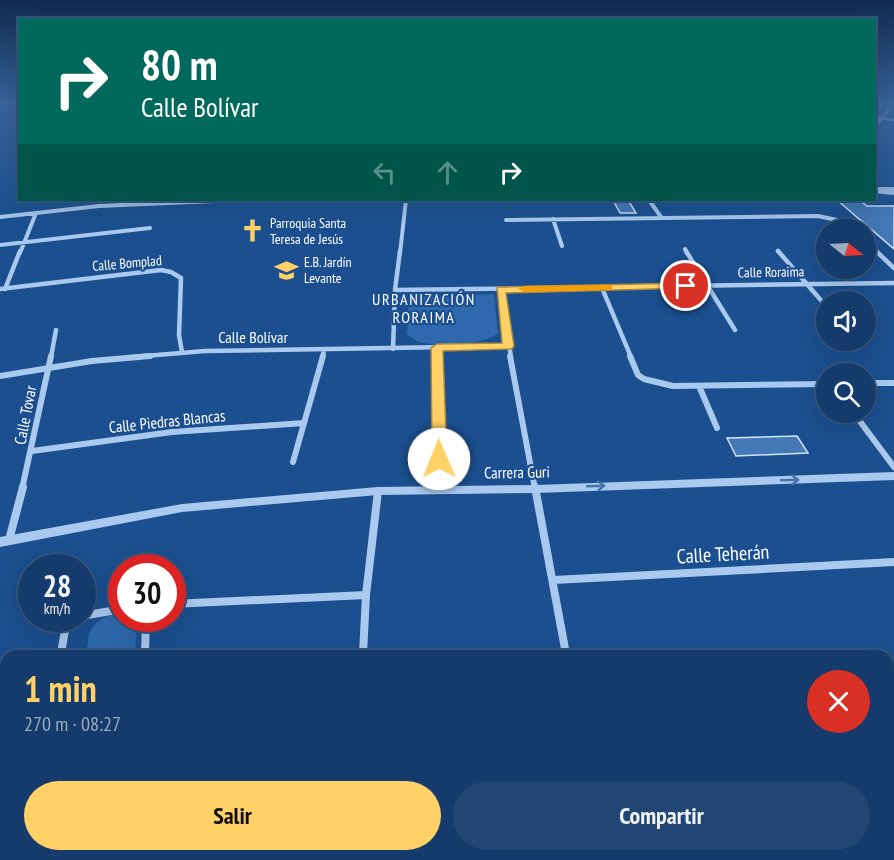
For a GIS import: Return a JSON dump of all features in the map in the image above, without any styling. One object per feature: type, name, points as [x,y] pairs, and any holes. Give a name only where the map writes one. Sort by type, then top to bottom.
[{"type":"street","points":[[876,190],[894,191]]},
{"type":"street","points":[[0,217],[160,202],[199,201]]},
{"type":"street","points":[[393,349],[405,201]]},
{"type":"street","points":[[650,201],[661,217]]},
{"type":"street","points":[[3,289],[36,213]]},
{"type":"street","points":[[506,220],[661,217],[828,217],[833,219]]},
{"type":"street","points":[[553,219],[562,246]]},
{"type":"street","points":[[0,245],[150,228]]},
{"type":"street","points":[[685,249],[735,330]]},
{"type":"street","points":[[778,250],[816,294]]},
{"type":"street","points":[[876,251],[894,268]]},
{"type":"street","name":"Calle Bomplad","points":[[3,289],[161,270],[171,272],[181,278],[179,335],[182,352]]},
{"type":"street","name":"Calle Roraima","points":[[396,290],[894,283]]},
{"type":"street","points":[[602,288],[638,375],[644,380],[672,386],[816,384]]},
{"type":"street","points":[[500,290],[508,346],[537,489],[565,650]]},
{"type":"street","name":"Calle Tovar","points":[[4,541],[32,451],[56,330]]},
{"type":"street","name":"Calle Bolívar","points":[[0,376],[50,367],[182,352],[508,346]]},
{"type":"street","points":[[437,348],[439,459]]},
{"type":"street","points":[[294,462],[324,351]]},
{"type":"street","points":[[876,383],[894,383]]},
{"type":"street","points":[[699,386],[717,428]]},
{"type":"street","name":"Calle Piedras Blancas","points":[[32,451],[163,433],[304,423]]},
{"type":"street","points":[[861,423],[894,467]]},
{"type":"street","name":"Carrera Guri","points":[[4,541],[182,508],[378,490],[537,489],[894,476]]},
{"type":"street","points":[[363,650],[366,595],[378,490]]},
{"type":"street","name":"Calle Teherán","points":[[554,580],[894,562]]},
{"type":"street","points":[[186,603],[366,595]]},
{"type":"street","points":[[63,650],[66,632]]},
{"type":"street","points":[[146,632],[146,650]]},
{"type":"shaded area","points":[[494,294],[498,333],[492,337],[460,344],[427,344],[407,334],[409,296]]},
{"type":"shaded area","points":[[108,617],[108,632],[136,632],[135,650],[87,650],[91,632],[96,632],[98,621]]},
{"type":"building","points":[[614,201],[629,201],[636,213],[620,213]]},
{"type":"building","points":[[838,201],[860,201],[867,206],[894,206],[894,249],[876,234],[876,219],[859,219]]},
{"type":"building","points":[[797,436],[808,453],[736,456],[727,438]]},
{"type":"slow traffic","points":[[524,289],[609,288]]},
{"type":"place","name":"Parroquia Santa Teresa de Jesús","points":[[252,231]]},
{"type":"place","name":"E.B. Jardín Levante","points":[[286,270]]},
{"type":"district","name":"URBANIZACIÓN RORAIMA","points":[[424,308]]},
{"type":"route","points":[[439,459],[437,348],[508,346],[500,290],[686,286]]}]
